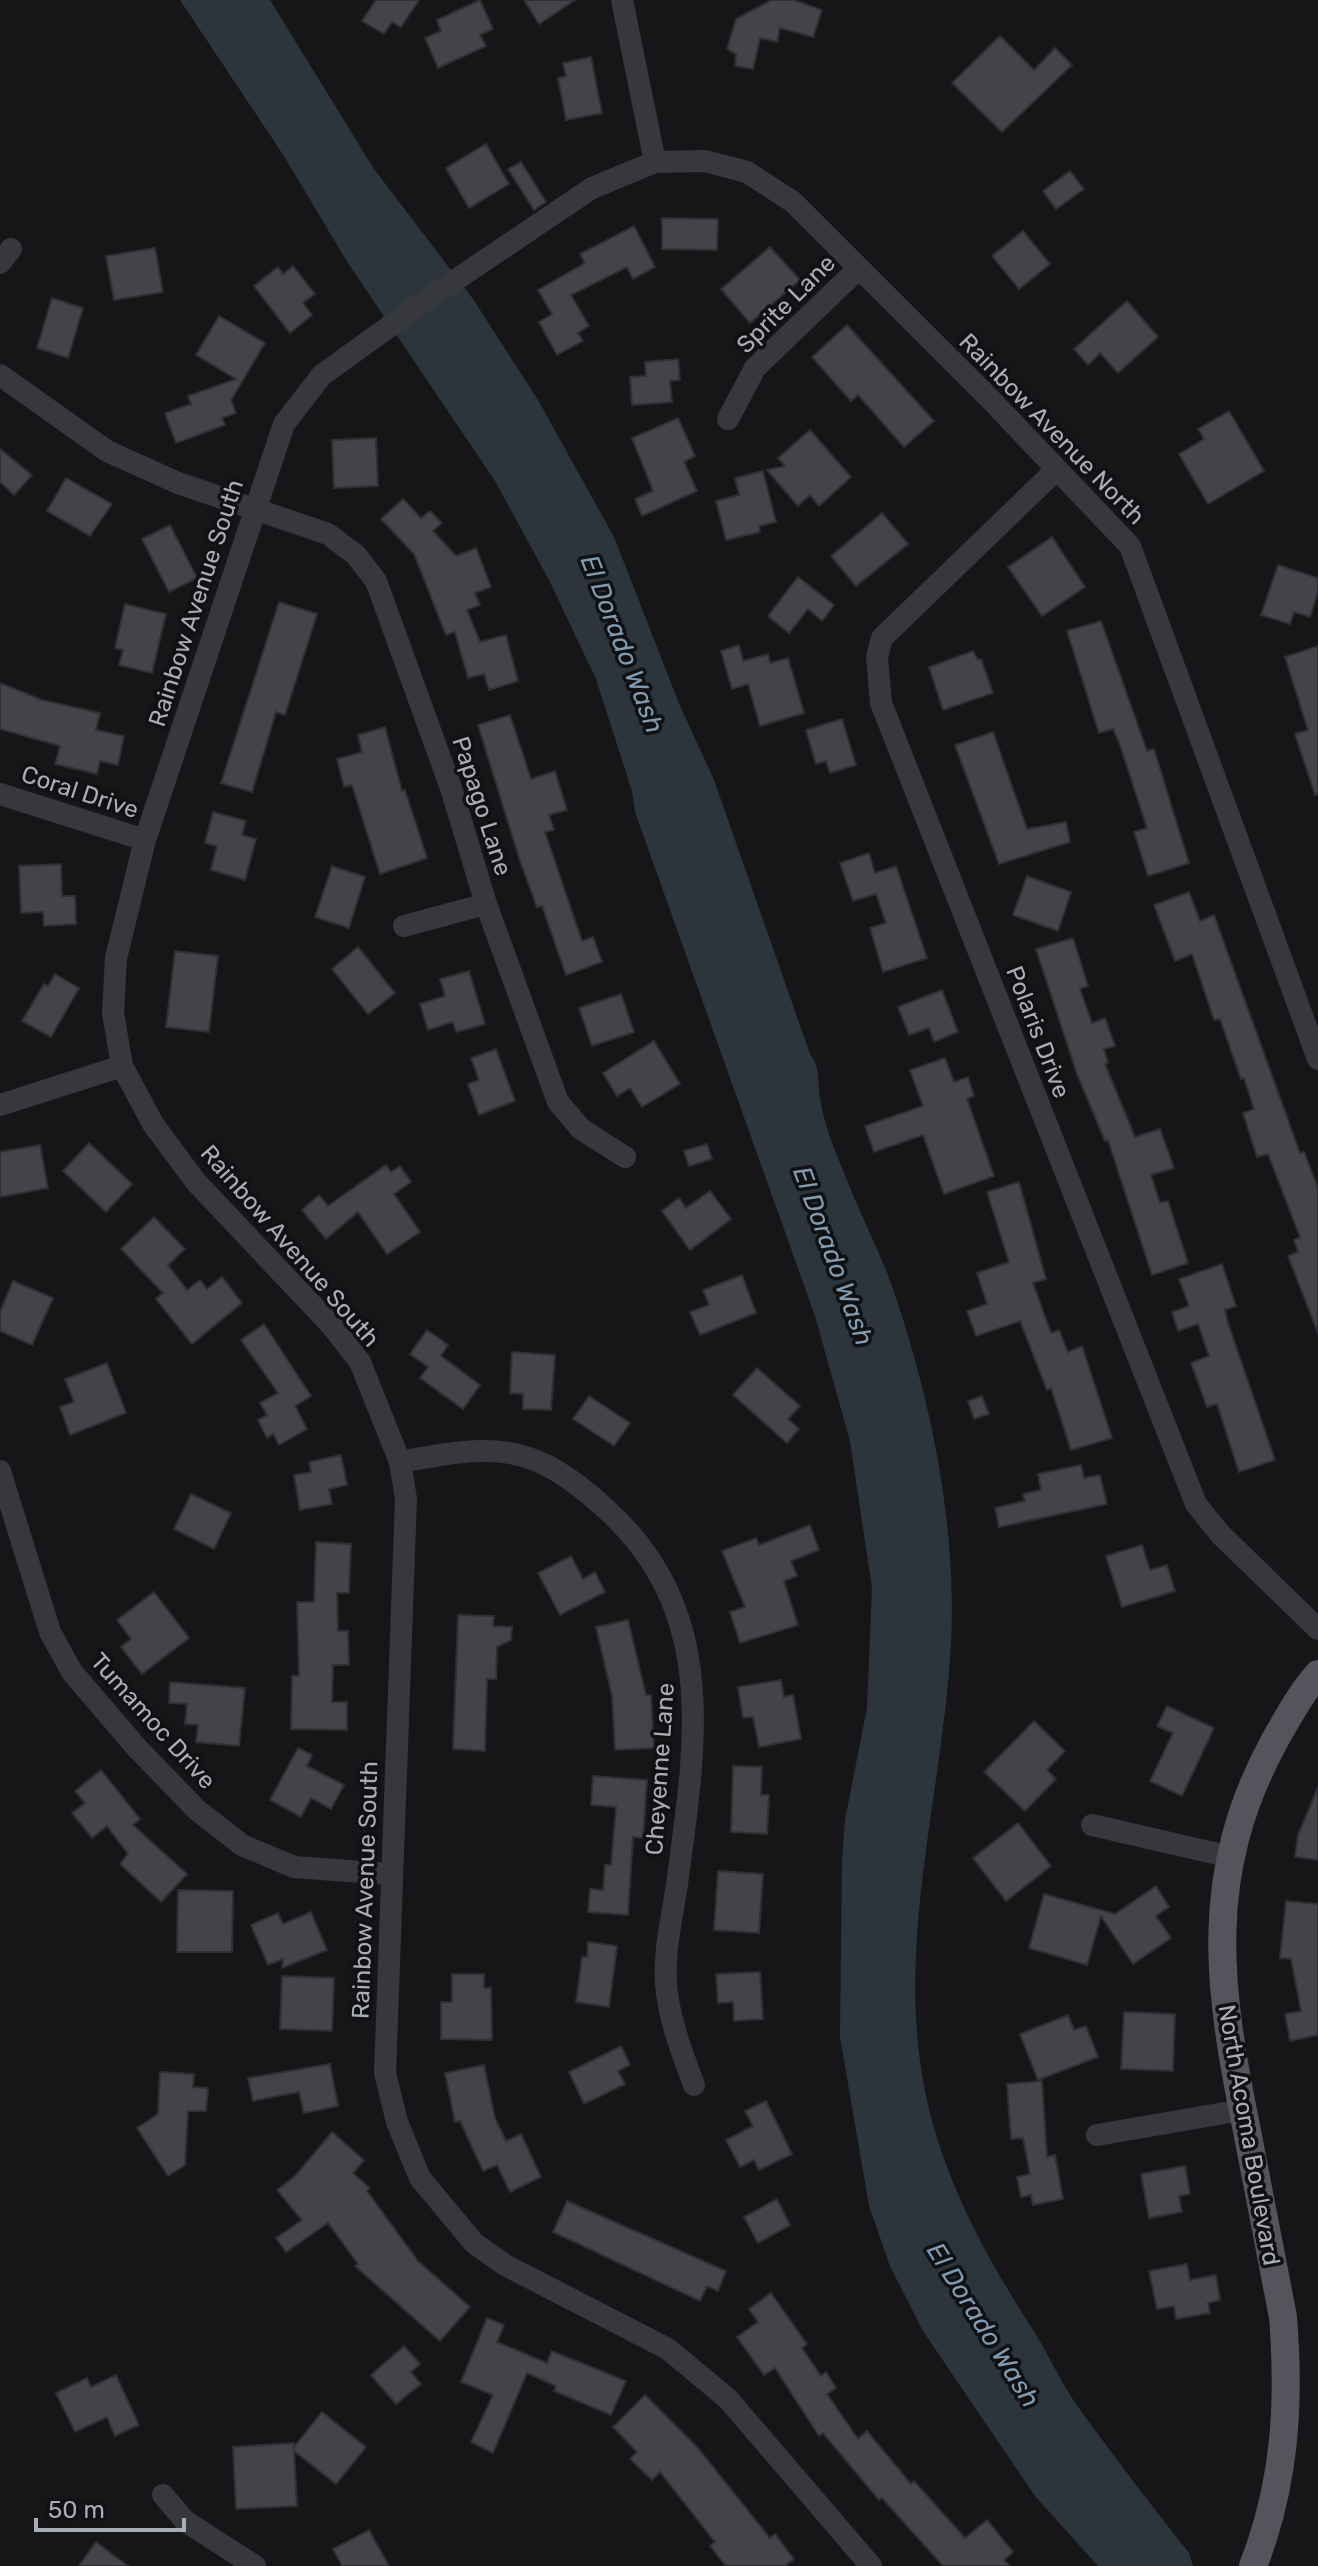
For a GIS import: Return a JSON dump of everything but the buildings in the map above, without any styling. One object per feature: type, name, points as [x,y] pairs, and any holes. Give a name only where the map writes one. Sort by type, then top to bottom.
[{"type":"main road","name":"North Acoma Boulevard","points":[[1253,2566],[1275,2501],[1282,2462],[1287,2363],[1283,2317],[1226,2028],[1221,1960],[1231,1857],[1244,1806],[1264,1760],[1318,1674]]},
{"type":"street","points":[[622,0],[655,162]]},
{"type":"street","name":"Rainbow Avenue North","points":[[655,162],[705,161],[747,172],[793,202],[1130,546],[1318,1059]]},
{"type":"street","name":"Rainbow Avenue South","points":[[655,162],[592,188],[414,308],[322,375],[284,424],[145,840],[116,958],[113,1013],[122,1066],[153,1124],[196,1182],[332,1326],[360,1362],[400,1462],[406,1499],[385,2073],[397,2122],[420,2178],[474,2243],[505,2265],[668,2349],[728,2399],[871,2566]]},
{"type":"street","name":"Sprite Lane","points":[[728,419],[755,368],[859,268]]},
{"type":"street","name":"Papago Lane","points":[[0,375],[107,451],[178,483],[328,534],[356,555],[376,581],[451,788],[486,904],[558,1102],[581,1129],[625,1157]]},
{"type":"street","name":"Polaris Drive","points":[[1056,470],[882,638],[877,672],[881,703],[1196,1504],[1220,1534],[1318,1629]]},
{"type":"street","name":"Coral Drive","points":[[0,794],[145,840]]},
{"type":"street","points":[[404,926],[486,904]]},
{"type":"street","points":[[0,1105],[122,1066]]},
{"type":"street","name":"Cheyenne Lane","points":[[400,1462],[456,1451],[519,1452],[561,1472],[592,1496],[625,1526],[656,1571],[686,1637],[694,1684],[693,1741],[666,1990],[675,2033],[694,2085]]},
{"type":"street","name":"Tumamoc Drive","points":[[0,1471],[50,1632],[72,1672],[137,1748],[197,1810],[242,1845],[294,1867],[390,1874]]},
{"type":"street","points":[[1092,1825],[1231,1857]]},
{"type":"street","points":[[1097,2135],[1242,2110]]},
{"type":"street","points":[[163,2495],[185,2521],[255,2566]]},
{"type":"water","name":"El Dorado Wash","points":[[180,0],[270,0],[374,169],[473,299],[538,400],[614,537],[680,706],[714,780],[817,1067],[821,1104],[832,1142],[883,1262],[906,1328],[938,1461],[950,1552],[951,1642],[922,1878],[915,1995],[919,2054],[930,2113],[960,2199],[1002,2279],[1072,2398],[1189,2553],[1193,2566],[1098,2566],[1035,2496],[923,2331],[890,2266],[869,2206],[840,2037],[842,1859],[845,1820],[867,1708],[872,1588],[850,1441],[815,1316],[635,812],[632,791],[596,679],[549,580],[495,481],[346,260],[282,153]]}]
